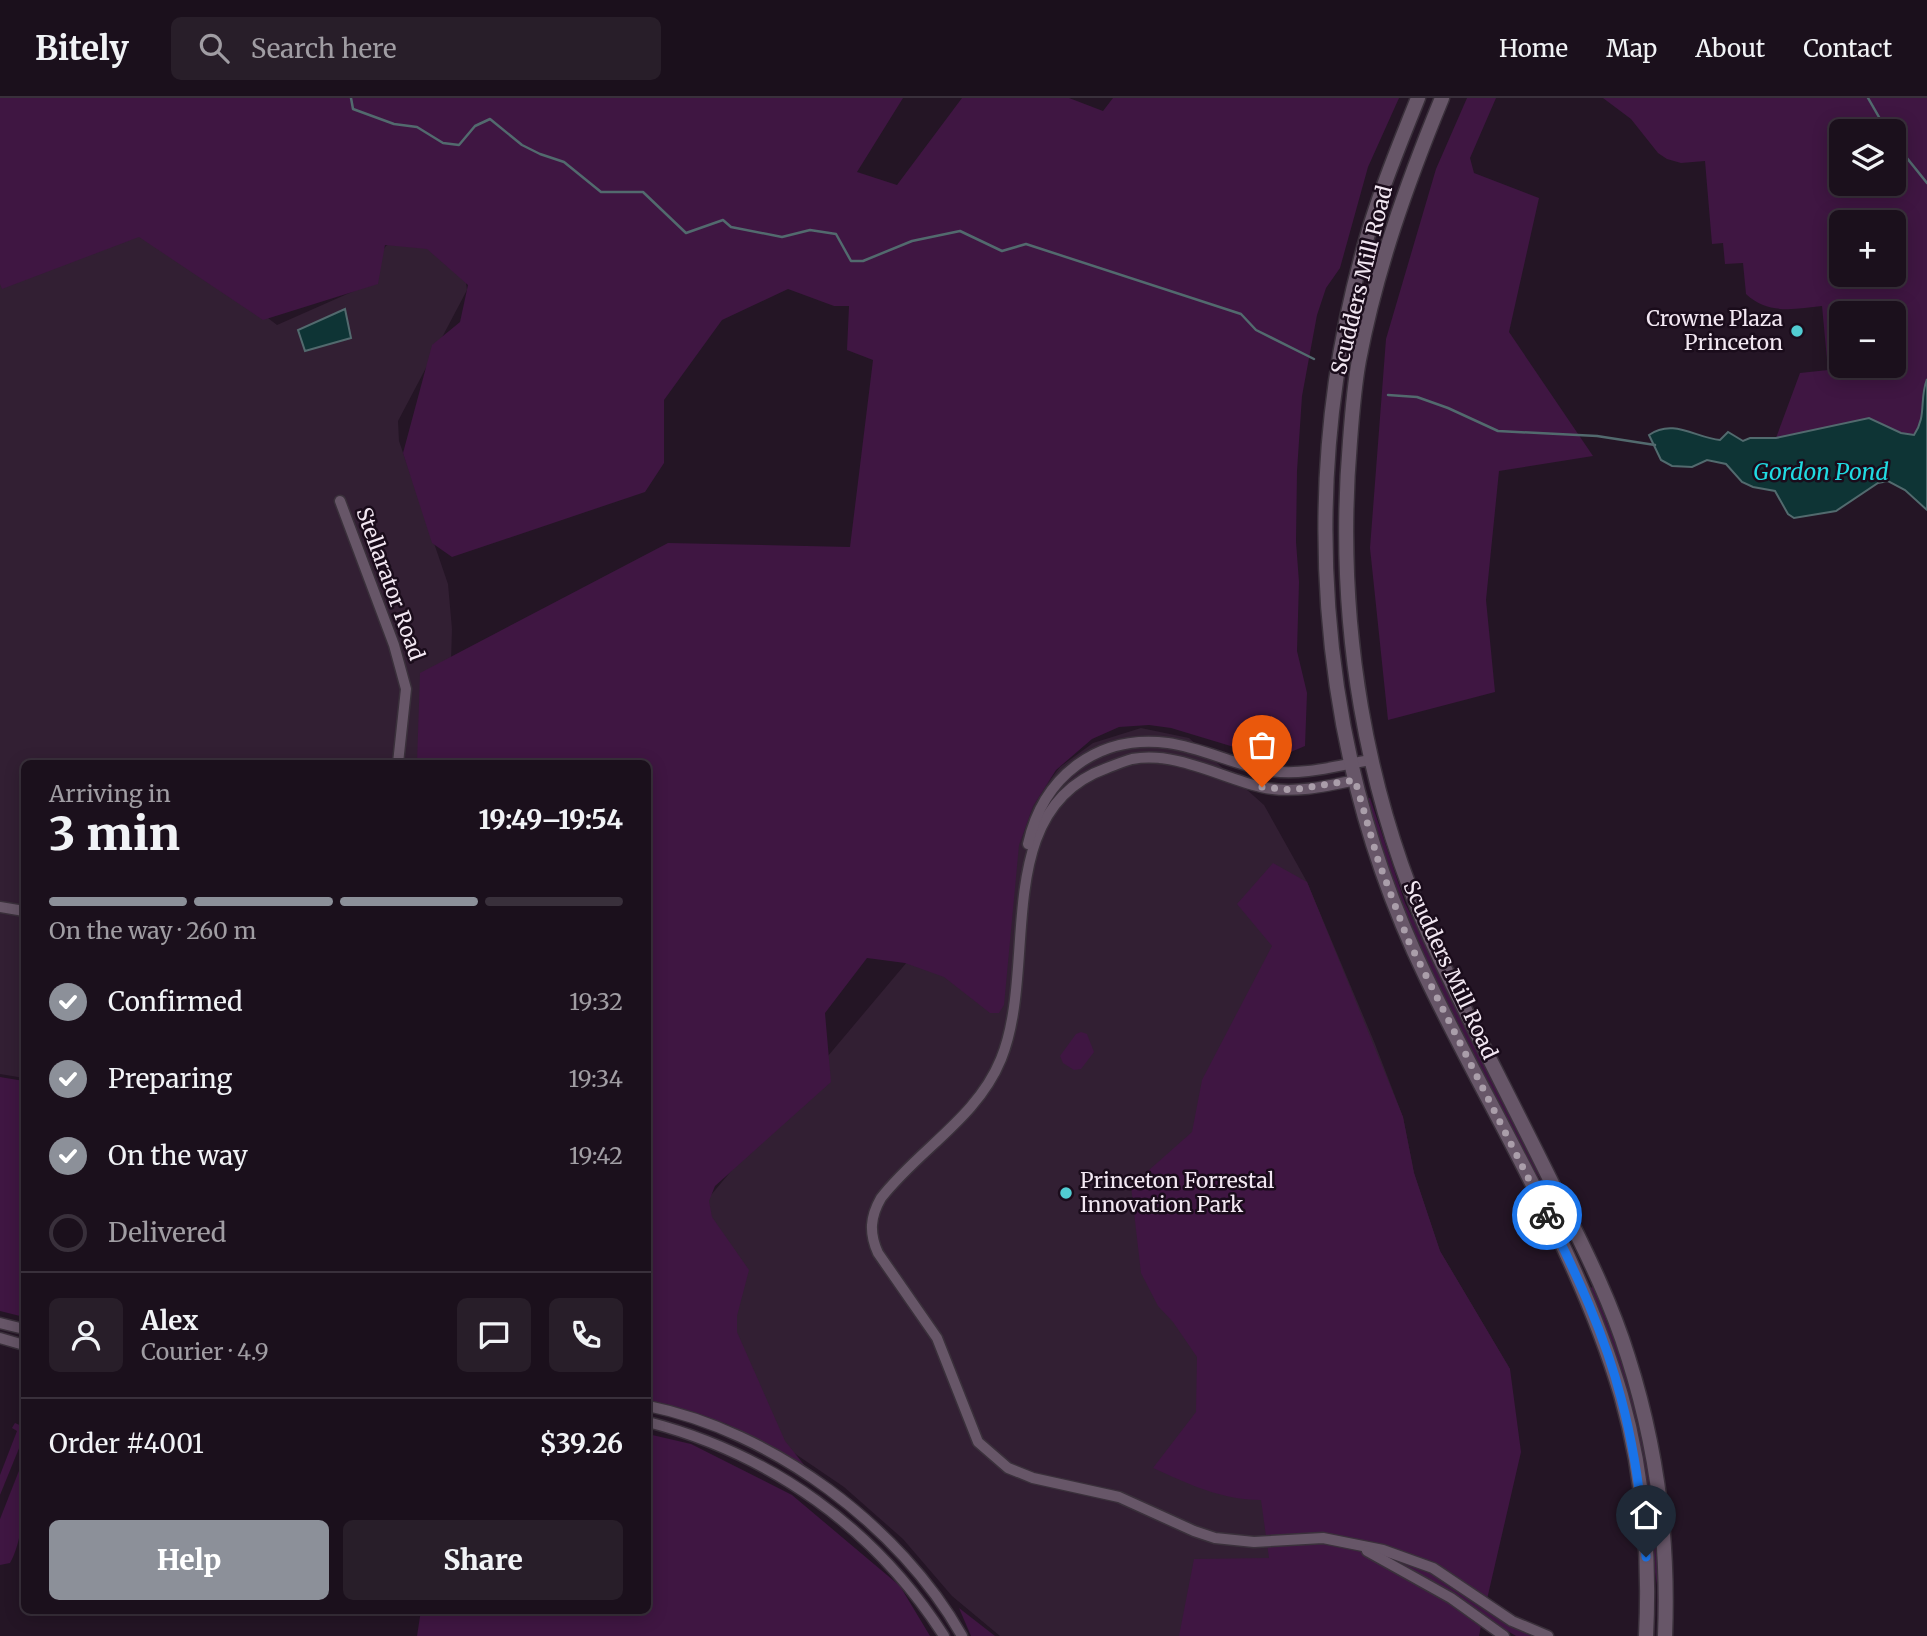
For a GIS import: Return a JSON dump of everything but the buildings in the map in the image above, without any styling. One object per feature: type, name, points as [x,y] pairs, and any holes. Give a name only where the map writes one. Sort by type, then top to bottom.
[{"type":"main road","name":"Scudders Mill Road","points":[[1418,98],[1383,186],[1362,254],[1341,346],[1330,437],[1325,542],[1329,622],[1337,694],[1355,780],[1378,860],[1408,940],[1555,1231],[1596,1325],[1620,1395],[1642,1509],[1647,1577],[1646,1636]]},
{"type":"main road","name":"Scudders Mill Road","points":[[1442,98],[1411,173],[1388,244],[1359,360],[1353,401],[1345,523],[1347,599],[1360,709],[1371,760],[1409,887],[1439,957],[1589,1259],[1627,1354],[1645,1416],[1659,1487],[1667,1587],[1665,1636]]},
{"type":"street","name":"Stellarator Road","points":[[340,501],[394,645],[406,689],[398,760]]},
{"type":"street","points":[[1027,878],[1026,852],[1031,829],[1042,802],[1068,772],[1094,754],[1112,747],[1122,744],[1168,743],[1260,769],[1282,772],[1301,772],[1371,760]]},
{"type":"street","points":[[1355,780],[1306,789],[1272,789],[1154,757],[1126,761],[1081,779],[1064,793],[1042,824],[1030,859],[1013,1023],[1000,1061],[988,1085],[965,1114],[881,1198],[874,1210],[873,1243],[937,1338],[978,1442],[1008,1468],[1032,1478],[1119,1497],[1194,1531],[1216,1538],[1254,1542],[1323,1538],[1413,1560],[1444,1574],[1512,1621],[1548,1636]]},
{"type":"street","points":[[0,907],[21,910]]},
{"type":"street","points":[[0,1323],[21,1328]]},
{"type":"street","points":[[0,1338],[21,1344]]},
{"type":"street","points":[[651,1407],[723,1430],[804,1473],[836,1495],[902,1555],[942,1605],[962,1636]]},
{"type":"street","points":[[651,1423],[685,1432],[735,1452],[779,1475],[822,1503],[863,1537],[898,1573],[944,1636]]},
{"type":"street","points":[[1352,1543],[1435,1589],[1504,1636]]},
{"type":"street","points":[[1435,1589],[1444,1574]]},
{"type":"shaded area","points":[[0,98],[903,98],[857,172],[897,185],[962,98],[1069,98],[1103,111],[1113,98],[1399,98],[1368,167],[1340,268],[1326,288],[1317,315],[1302,396],[1296,542],[1299,582],[1297,651],[1307,693],[1305,746],[1274,759],[1171,728],[1149,725],[1119,727],[1092,739],[1056,770],[1033,806],[1019,845],[1004,1005],[999,1013],[990,1013],[944,977],[905,963],[867,958],[825,1013],[831,1082],[715,1186],[709,1201],[712,1217],[749,1270],[737,1316],[737,1332],[785,1441],[809,1471],[727,1424],[651,1401],[651,760],[417,760],[420,673],[668,543],[850,547],[873,360],[847,350],[849,306],[834,306],[788,289],[722,320],[664,400],[664,463],[645,492],[452,557],[432,543],[403,453],[432,345],[460,322],[468,285],[427,249],[385,245],[378,284],[263,320],[139,237],[2,289]]},
{"type":"shaded area","points":[[1467,98],[1496,98],[1470,158],[1474,173],[1539,198],[1509,332],[1593,456],[1499,471],[1486,600],[1495,692],[1388,720],[1370,548],[1386,339],[1436,169]]},
{"type":"shaded area","points":[[1603,98],[1927,98],[1927,379],[1921,422],[1915,436],[1901,433],[1869,418],[1776,438],[1800,373],[1828,370],[1822,306],[1773,308],[1754,301],[1746,294],[1743,263],[1725,264],[1723,243],[1712,244],[1705,161],[1681,163],[1658,153],[1631,119]]},
{"type":"shaded area","points":[[0,218],[161,236],[277,325],[363,287],[372,265],[386,246],[402,236],[426,232],[465,274],[467,290],[398,421],[399,441],[448,584],[452,629],[451,661],[435,760],[21,760],[21,1078],[0,1074]]},
{"type":"shaded area","name":"Princeton Forrestal Innovation Park","points":[[1141,728],[1189,738],[1264,805],[1307,882],[1375,1044],[1403,1117],[1414,1173],[1440,1251],[1510,1369],[1479,1636],[1000,1636],[952,1596],[903,1539],[844,1487],[750,1423],[695,1214],[934,930],[1060,767],[1093,743]]},
{"type":"shaded area","points":[[1370,798],[1405,903],[1580,1250],[1577,1252],[1539,1177],[1516,1142],[1432,976],[1393,883],[1366,799]]},
{"type":"shaded area","points":[[1273,863],[1307,882],[1403,1117],[1414,1173],[1440,1251],[1510,1369],[1521,1452],[1485,1608],[1531,1636],[1516,1636],[1483,1616],[1479,1636],[1179,1636],[1194,1559],[1269,1558],[1261,1500],[1219,1494],[1153,1468],[1196,1412],[1197,1357],[1173,1322],[1158,1306],[1141,1273],[1131,1186],[1192,1132],[1202,1080],[1272,946],[1237,904]]},
{"type":"shaded area","points":[[1076,1034],[1087,1034],[1094,1052],[1081,1069],[1074,1070],[1063,1063],[1060,1056]]},
{"type":"shaded area","points":[[0,1077],[21,1080],[21,1316],[0,1311]]},
{"type":"shaded area","points":[[1593,1287],[1635,1393],[1658,1518],[1660,1636],[1657,1636],[1657,1585],[1652,1553],[1615,1356],[1590,1288]]},
{"type":"shaded area","points":[[15,1423],[21,1426],[21,1443],[0,1495],[0,1475],[17,1431],[12,1428]]},
{"type":"shaded area","points":[[651,1435],[691,1444],[792,1495],[900,1586],[930,1636],[417,1636],[420,1614],[651,1614]]},
{"type":"shaded area","points":[[21,1466],[19,1540],[10,1563],[0,1565],[0,1519]]},
{"type":"shaded area","points":[[959,1608],[995,1636],[971,1636]]},
{"type":"water","points":[[345,309],[351,338],[305,351],[298,330]]},
{"type":"water","name":"Gordon Pond","points":[[1927,379],[1927,510],[1905,490],[1888,481],[1878,483],[1836,511],[1794,518],[1788,514],[1775,491],[1742,482],[1726,464],[1707,460],[1692,467],[1672,466],[1661,460],[1649,435],[1667,428],[1720,440],[1728,432],[1743,441],[1750,438],[1776,438],[1869,418],[1901,433],[1914,435],[1922,414]]},
{"type":"waterway","points":[[351,98],[353,109],[394,124],[417,127],[443,143],[459,145],[475,126],[490,119],[522,145],[564,162],[601,192],[643,192],[686,233],[723,220],[731,227],[782,237],[810,230],[836,234],[851,261],[863,261],[912,241],[960,231],[1002,251],[1026,244],[1241,314],[1256,330],[1314,359]]},
{"type":"waterway","points":[[1868,98],[1880,119]]},
{"type":"waterway","points":[[1906,157],[1927,183]]},
{"type":"waterway","points":[[1388,395],[1417,397],[1498,431],[1597,436],[1655,445]]},
{"type":"way so far","points":[[1262,787],[1292,790],[1355,780],[1378,860],[1408,940],[1547,1215]]},
{"type":"place","name":"Crowne Plaza Princeton","points":[[1797,331]]},
{"type":"place","name":"Princeton Forrestal Innovation Park","points":[[1066,1193]]},
{"type":"route","points":[[1547,1215],[1596,1325],[1620,1395],[1635,1463],[1646,1557]]}]
